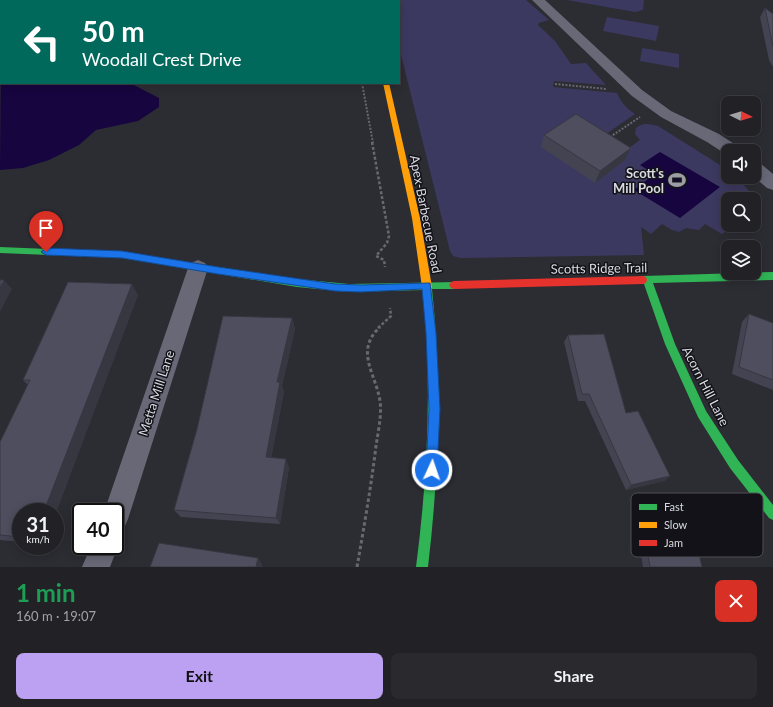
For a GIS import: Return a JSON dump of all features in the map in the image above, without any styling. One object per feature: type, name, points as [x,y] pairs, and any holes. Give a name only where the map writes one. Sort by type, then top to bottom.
[{"type":"street","points":[[538,0],[559,18],[637,94],[666,114],[722,144]]},
{"type":"street","name":"Apex-Barbecue Road","points":[[386,84],[410,191],[426,286],[431,333],[434,409],[430,501],[422,567]]},
{"type":"street","points":[[761,174],[773,184]]},
{"type":"street","name":"Scotts Ridge Trail","points":[[0,250],[122,255],[198,268],[335,287],[361,288],[773,276]]},
{"type":"street","name":"Metta Mill Lane","points":[[120,503],[198,268]]},
{"type":"street","name":"Acorn Hill Lane","points":[[647,280],[670,344],[702,414],[734,464],[757,493]]},
{"type":"street","name":"Acorn Hill Lane","points":[[763,501],[773,514]]},
{"type":"street","points":[[96,567],[101,555]]},
{"type":"path","points":[[362,84],[389,236],[387,243],[376,256],[384,260]]},
{"type":"path","points":[[555,84],[612,89]]},
{"type":"path","points":[[606,139],[643,115]]},
{"type":"path","points":[[358,567],[372,481],[380,417],[380,401],[367,360],[368,351],[370,340],[376,330],[391,316]]},
{"type":"shaded area","points":[[400,0],[526,0],[549,20],[539,23],[538,25],[555,41],[571,64],[586,63],[606,85],[554,81],[553,87],[617,93],[624,105],[635,114],[596,141],[619,155],[640,140],[635,134],[636,128],[644,124],[658,126],[721,166],[721,184],[743,184],[750,192],[721,192],[721,232],[725,232],[722,234],[705,224],[699,230],[686,228],[679,232],[662,224],[651,234],[641,227],[644,255],[460,258],[453,256],[450,251],[400,51]]},
{"type":"shaded area","points":[[567,0],[644,0],[643,10],[635,12]]},
{"type":"shaded area","points":[[607,17],[659,26],[656,41],[603,31]]},
{"type":"shaded area","points":[[642,48],[679,54],[679,68],[640,61]]},
{"type":"shaded area","points":[[1,84],[132,84],[159,98],[159,107],[138,121],[96,130],[79,145],[49,160],[23,168],[0,170]]},
{"type":"shaded area","name":"Scott's Mill Pool","points":[[660,152],[720,187],[680,218],[634,190],[654,174],[640,165]]},
{"type":"building","points":[[765,8],[773,14],[773,47]]},
{"type":"building","points":[[576,114],[631,148],[600,171],[544,135]]},
{"type":"building","points":[[0,280],[4,280],[0,288]]},
{"type":"building","points":[[68,282],[132,284],[47,503],[12,503],[12,536],[0,535],[0,442],[30,380],[23,380]]},
{"type":"building","points":[[749,314],[773,323],[773,380],[739,367]]},
{"type":"building","points":[[223,316],[292,318],[277,382],[280,382],[266,457],[286,459],[276,518],[174,510],[197,429]]},
{"type":"building","points":[[604,334],[626,413],[638,411],[670,476],[631,485],[589,394],[582,394],[568,335]]},
{"type":"building","points":[[159,543],[258,558],[256,567],[150,567]]},
{"type":"building","points":[[648,557],[700,557],[702,567],[650,567]]},
{"type":"traffic: fast","points":[[0,250],[122,255],[297,283],[349,288],[454,285]]},
{"type":"traffic: fast","points":[[643,280],[773,276]]},
{"type":"traffic: fast","points":[[647,280],[670,344],[702,414],[734,464],[757,493]]},
{"type":"traffic: fast","points":[[422,567],[430,497],[434,427],[433,357],[427,287]]},
{"type":"traffic: fast","points":[[763,501],[773,514]]},
{"type":"traffic: slow","points":[[386,84],[416,218],[427,287]]},
{"type":"traffic: jam","points":[[454,285],[643,280]]},
{"type":"place","name":"Scott's Mill Pool","points":[[677,180]]},
{"type":"route","points":[[46,252],[122,255],[218,271],[335,287],[361,288],[426,286],[431,333],[434,409],[432,470]]}]
